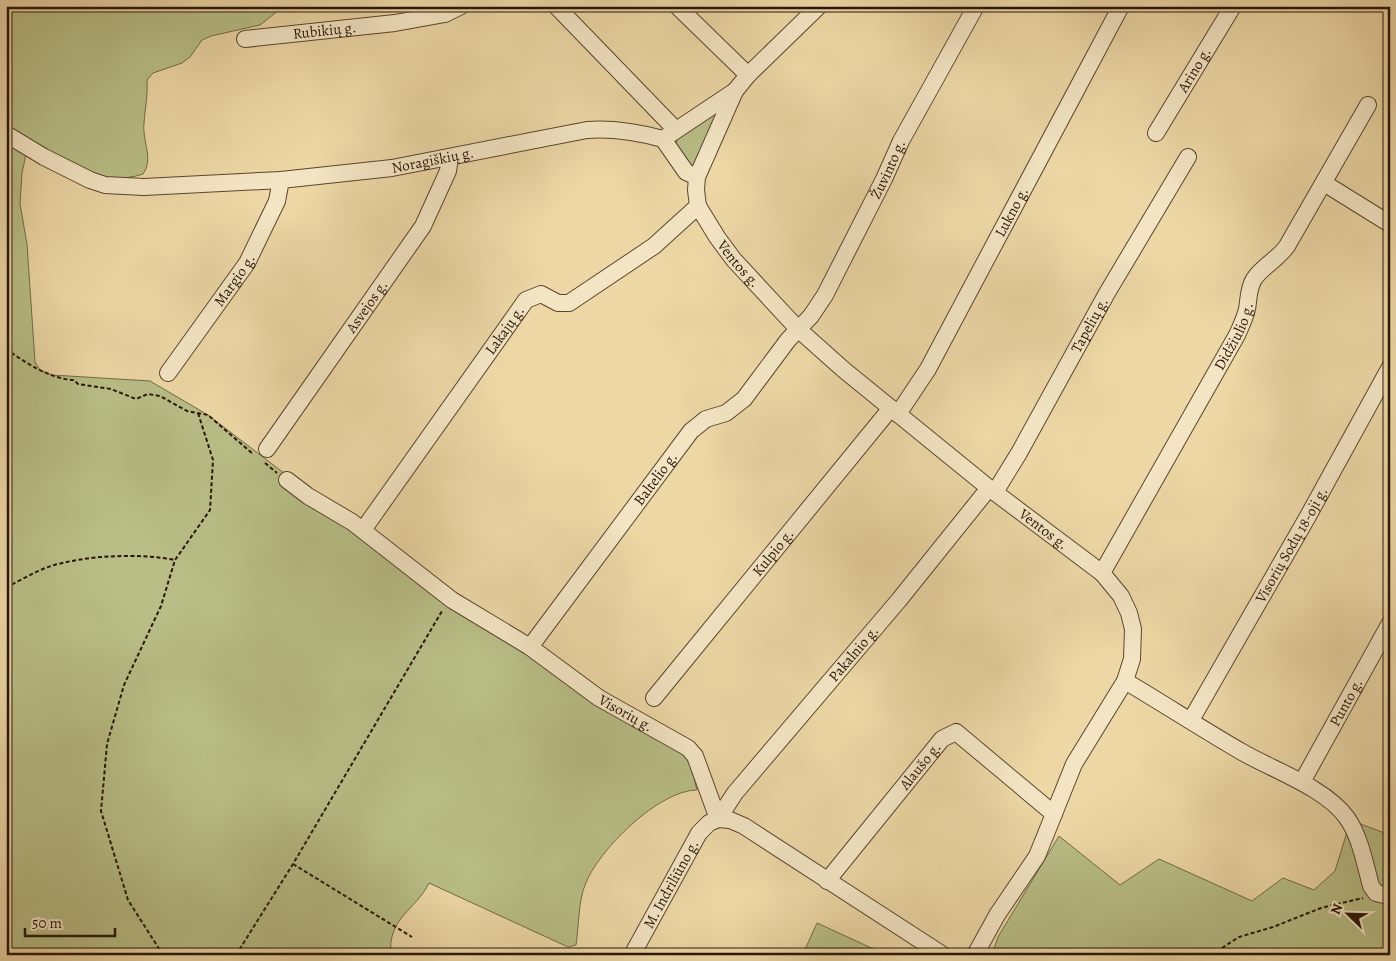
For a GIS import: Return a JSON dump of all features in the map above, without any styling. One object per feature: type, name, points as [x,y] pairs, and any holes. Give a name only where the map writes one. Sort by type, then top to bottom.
[{"type":"street","name":"Rubikių g.","points":[[245,39],[396,23],[445,14],[461,6]]},
{"type":"street","points":[[556,6],[670,134],[686,172],[697,177]]},
{"type":"street","points":[[677,6],[748,75]]},
{"type":"street","points":[[698,206],[697,177],[735,91],[748,75],[819,6]]},
{"type":"street","name":"Žuvinto g.","points":[[798,329],[825,296],[901,141],[976,6]]},
{"type":"street","name":"Lukno g.","points":[[894,411],[928,370],[1121,6]]},
{"type":"street","name":"Arino g.","points":[[1156,133],[1233,6]]},
{"type":"street","points":[[670,134],[735,91]]},
{"type":"street","name":"Didžiulio g.","points":[[1102,574],[1237,335],[1244,319],[1248,295],[1254,280],[1262,269],[1280,257],[1324,184],[1368,105]]},
{"type":"street","name":"Noragiškių g.","points":[[6,134],[44,157],[90,180],[121,186],[281,180],[392,168],[550,136],[602,129],[670,134]]},
{"type":"street","name":"Asvejos g.","points":[[267,449],[423,226],[448,171],[450,157]]},
{"type":"street","name":"Tapelių g.","points":[[992,490],[1019,453],[1107,293],[1188,157]]},
{"type":"street","name":"Margio g.","points":[[168,373],[247,263],[277,201],[281,180]]},
{"type":"street","points":[[1324,184],[1390,224]]},
{"type":"street","name":"Ventos g.","points":[[698,206],[734,260],[798,329],[894,411],[992,490],[1102,574],[1119,592],[1129,613],[1133,629],[1132,659],[1125,682],[1074,764],[1045,842],[997,915],[975,955]]},
{"type":"street","name":"Lakajų g.","points":[[363,530],[526,300],[541,294],[558,304],[569,302],[654,246],[698,206]]},
{"type":"street","name":"Baltelio g.","points":[[530,647],[691,431],[706,419],[726,413],[744,399],[798,329]]},
{"type":"street","name":"Visorių Sodų 18-oji g.","points":[[1191,720],[1302,527],[1390,367]]},
{"type":"street","name":"Kulpio g.","points":[[654,698],[894,411]]},
{"type":"street","name":"Visorių g.","points":[[286,480],[363,530],[452,600],[530,647],[600,698],[688,748],[695,756],[718,819]]},
{"type":"street","name":"Pakalnio g.","points":[[718,819],[735,793],[992,490]]},
{"type":"street","name":"Punto g.","points":[[1302,782],[1390,622]]},
{"type":"street","points":[[1125,682],[1243,752],[1302,782],[1336,806],[1347,818],[1355,832],[1371,886],[1383,892]]},
{"type":"street","name":"Alaušo g.","points":[[827,881],[942,739],[956,732],[1054,814]]},
{"type":"street","points":[[718,819],[730,820],[744,826],[943,955]]},
{"type":"street","name":"M. Indriliūno g.","points":[[632,955],[699,833],[709,823],[718,819]]},
{"type":"path","points":[[6,349],[26,362],[62,379],[74,380],[78,384],[111,389],[136,399],[148,394],[160,396],[187,411],[208,415],[286,480]]},
{"type":"path","points":[[163,955],[128,900],[101,811],[107,744],[124,685],[161,606],[175,560],[210,510],[212,460],[198,413]]},
{"type":"path","points":[[6,588],[48,567],[95,558],[149,555],[175,560]]},
{"type":"path","points":[[236,955],[293,864],[432,625],[452,600]]},
{"type":"path","points":[[293,864],[412,936]]},
{"type":"path","points":[[1211,955],[1239,937],[1273,927],[1321,908],[1352,902],[1383,892]]},
{"type":"green space","points":[[6,6],[284,6],[260,25],[211,36],[202,40],[190,57],[182,63],[153,73],[147,80],[144,130],[148,162],[143,174],[114,178],[99,176],[69,169],[26,154],[22,173],[20,204],[27,244],[35,362],[40,370],[52,375],[150,381],[208,415],[463,610],[683,753],[690,763],[697,790],[682,793],[665,800],[648,811],[632,824],[603,855],[585,885],[580,907],[576,945],[568,947],[429,883],[393,932],[391,955],[6,955]]},
{"type":"green space","points":[[718,110],[698,165],[692,167],[676,147],[677,139]]},
{"type":"green space","points":[[1358,823],[1390,835],[1390,941],[1383,955],[992,955],[998,937],[1059,836],[1120,885],[1159,859],[1252,901],[1283,878],[1314,890],[1335,871],[1347,832]]},
{"type":"green space","points":[[817,923],[878,951],[876,955],[803,954]]}]
